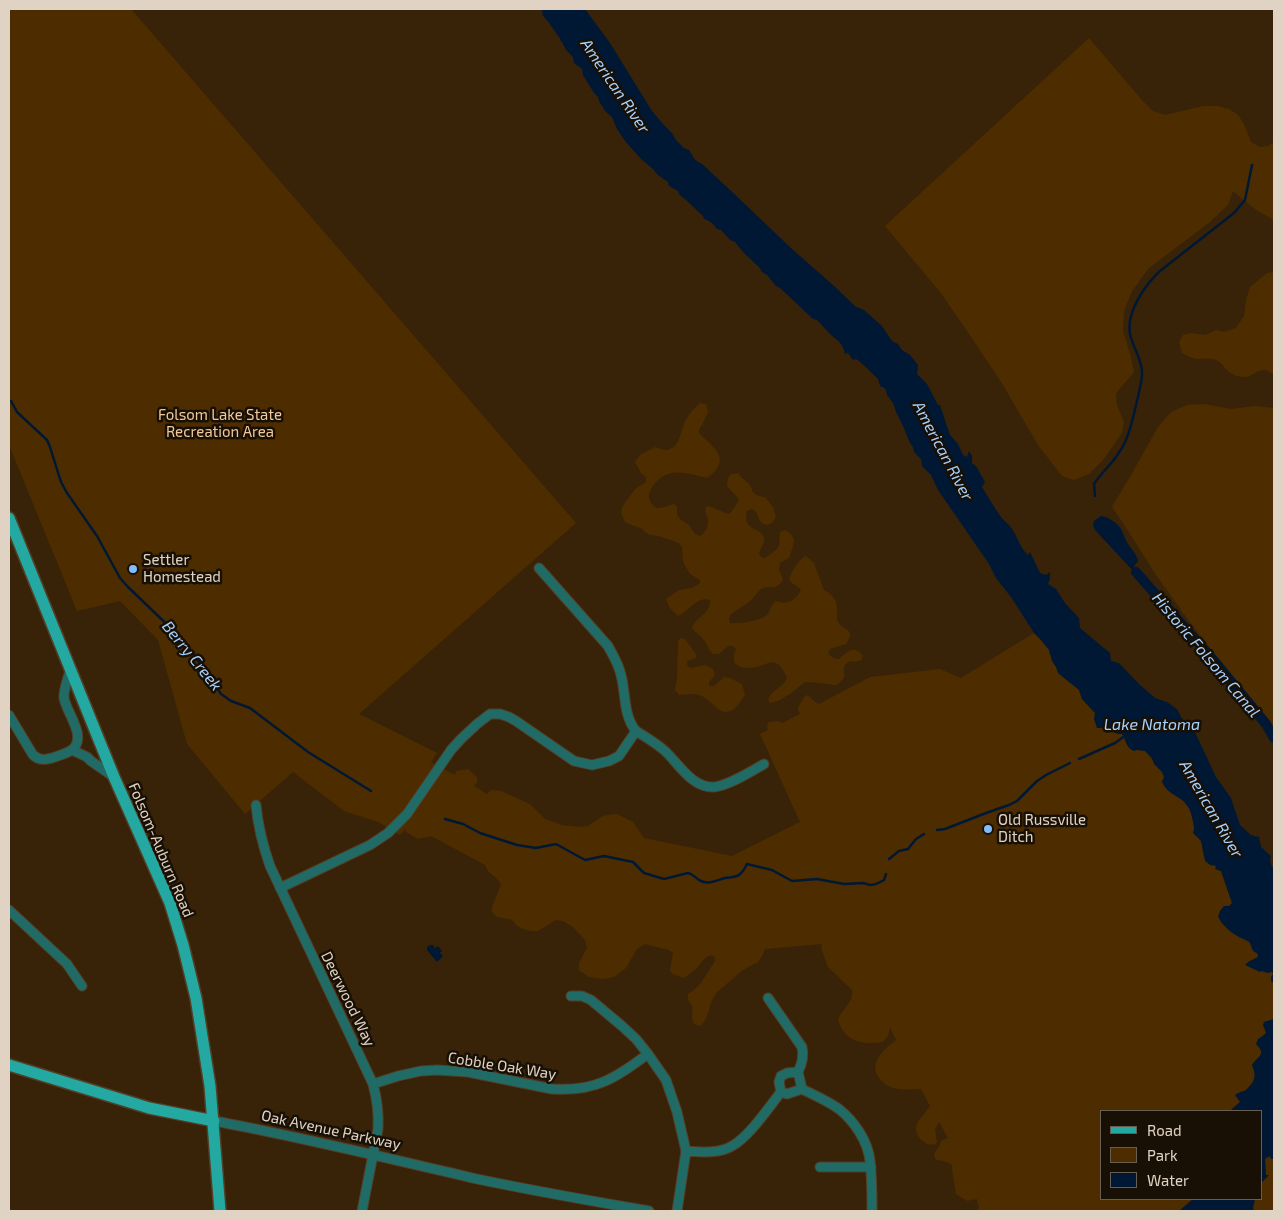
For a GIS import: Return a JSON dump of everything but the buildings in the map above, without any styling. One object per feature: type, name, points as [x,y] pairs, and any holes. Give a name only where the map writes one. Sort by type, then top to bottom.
[{"type":"main road","name":"Folsom-Auburn Road","points":[[9,518],[114,777],[170,903],[183,945],[196,998],[210,1086],[220,1211]]},
{"type":"main road","name":"Oak Avenue Parkway","points":[[9,1064],[149,1108],[214,1121]]},
{"type":"street","points":[[539,568],[608,646],[621,673],[628,716],[631,725],[636,731],[663,749],[695,782],[708,787],[716,787],[737,779],[764,764]]},
{"type":"street","points":[[9,715],[33,755],[37,758],[46,760],[72,750],[77,743],[77,731],[63,696],[70,671]]},
{"type":"street","points":[[280,888],[370,845],[392,830],[407,814],[461,739],[476,724],[490,714],[500,714],[516,721],[574,761],[592,765],[609,761],[619,756],[636,731]]},
{"type":"street","points":[[72,750],[87,757],[114,777]]},
{"type":"street","name":"Deerwood Way","points":[[256,804],[258,823],[270,866],[373,1084],[378,1101],[378,1129],[362,1211]]},
{"type":"street","points":[[9,910],[67,964],[82,986]]},
{"type":"street","points":[[571,996],[582,996],[591,1000],[629,1032],[648,1054],[666,1080],[686,1151],[677,1211]]},
{"type":"street","points":[[768,998],[802,1047],[803,1060],[798,1072],[802,1089]]},
{"type":"street","name":"Cobble Oak Way","points":[[373,1084],[398,1076],[437,1070],[468,1072],[552,1089],[580,1089],[608,1081],[648,1054]]},
{"type":"street","points":[[781,1092],[779,1082],[781,1076],[798,1072]]},
{"type":"street","points":[[781,1092],[787,1094],[802,1089],[837,1108],[846,1116],[863,1139],[868,1150],[871,1167],[872,1211]]},
{"type":"street","points":[[686,1151],[704,1152],[732,1146],[751,1129],[781,1092]]},
{"type":"street","name":"Oak Avenue Parkway","points":[[214,1121],[372,1154],[479,1179],[649,1211]]},
{"type":"street","points":[[820,1167],[871,1167]]},
{"type":"green space","name":"Folsom Lake State Recreation Area","points":[[9,9],[131,9],[576,523],[359,714],[437,753],[431,762],[455,775],[456,771],[468,769],[477,777],[477,782],[474,786],[487,794],[491,790],[501,791],[530,804],[545,819],[562,825],[580,827],[588,826],[601,817],[617,814],[633,822],[644,838],[732,856],[800,822],[760,734],[768,730],[767,725],[769,722],[779,721],[782,723],[800,714],[798,708],[803,698],[807,695],[819,704],[870,677],[940,669],[961,678],[1034,633],[1049,650],[1058,673],[1079,690],[1082,699],[1095,713],[1095,719],[1105,728],[1107,733],[1111,731],[1122,734],[1131,746],[1145,751],[1162,772],[1165,787],[1189,806],[1193,814],[1193,824],[1201,841],[1204,856],[1221,871],[1232,903],[1229,906],[1224,906],[1220,911],[1221,922],[1230,931],[1255,948],[1258,957],[1248,962],[1262,971],[1272,972],[1273,975],[1271,981],[1274,983],[1274,1019],[1264,1022],[1266,1033],[1256,1044],[1262,1052],[1252,1065],[1255,1074],[1253,1081],[1246,1090],[1235,1096],[1240,1102],[1231,1110],[1100,1110],[1100,1200],[1192,1200],[1179,1211],[976,1211],[979,1208],[977,1199],[967,1201],[956,1194],[952,1165],[935,1159],[934,1154],[941,1141],[948,1138],[939,1122],[935,1129],[937,1143],[926,1143],[917,1134],[916,1126],[930,1106],[921,1089],[893,1088],[884,1083],[877,1074],[875,1069],[878,1058],[896,1040],[890,1027],[888,1036],[883,1042],[868,1043],[849,1037],[841,1027],[838,1019],[850,1001],[852,990],[828,967],[821,948],[822,944],[765,949],[758,962],[743,970],[717,992],[712,1000],[706,1019],[700,1026],[694,1024],[688,994],[701,983],[715,961],[714,956],[710,955],[704,959],[696,969],[684,978],[670,971],[673,953],[669,950],[645,944],[637,949],[626,968],[614,977],[603,979],[589,977],[579,970],[579,963],[587,948],[585,940],[573,927],[563,921],[556,920],[538,931],[531,931],[516,925],[512,920],[497,917],[492,912],[492,907],[501,885],[499,881],[488,871],[485,865],[431,836],[418,839],[406,832],[406,829],[400,835],[378,822],[344,811],[293,772],[245,814],[187,744],[158,640],[120,601],[77,611],[9,445]]},
{"type":"green space","points":[[1089,38],[1153,111],[1165,115],[1203,106],[1218,106],[1229,109],[1238,115],[1244,124],[1251,142],[1260,147],[1268,146],[1274,142],[1274,220],[1256,210],[1233,191],[1228,205],[1210,222],[1149,268],[1132,291],[1124,311],[1123,331],[1134,372],[1116,394],[1117,405],[1124,422],[1122,433],[1103,460],[1089,474],[1074,480],[1062,476],[1038,445],[1003,385],[940,292],[885,226]]},
{"type":"green space","points":[[1274,272],[1274,375],[1269,371],[1261,370],[1247,377],[1236,376],[1217,361],[1197,359],[1182,353],[1179,342],[1183,335],[1191,333],[1206,335],[1216,330],[1224,332],[1236,328],[1244,316],[1250,287],[1267,273]]},
{"type":"green space","points":[[700,403],[706,404],[708,412],[699,429],[699,433],[715,449],[720,460],[719,465],[715,472],[707,478],[683,473],[673,473],[664,476],[652,486],[649,500],[657,508],[674,504],[677,507],[677,514],[680,519],[689,525],[695,534],[701,536],[708,525],[705,511],[706,506],[729,514],[739,499],[727,486],[728,478],[731,474],[739,473],[756,495],[765,497],[773,507],[776,517],[771,524],[765,525],[752,509],[747,511],[746,518],[747,523],[763,536],[764,541],[759,553],[761,557],[765,558],[776,550],[779,546],[780,532],[785,530],[794,539],[793,546],[789,558],[780,563],[779,569],[783,580],[780,584],[760,590],[751,600],[730,615],[730,623],[760,619],[767,615],[776,601],[784,603],[794,599],[801,590],[789,579],[798,563],[806,556],[814,563],[824,590],[835,599],[838,622],[850,632],[846,644],[830,649],[828,653],[833,658],[839,659],[851,650],[856,650],[863,656],[861,660],[850,661],[845,665],[844,678],[838,684],[805,682],[790,694],[770,703],[768,700],[774,691],[787,678],[780,665],[770,663],[753,668],[739,666],[734,662],[736,649],[733,646],[728,646],[719,654],[713,654],[703,638],[692,628],[708,609],[710,600],[705,599],[697,602],[678,616],[670,608],[666,599],[679,590],[692,588],[700,583],[700,580],[690,574],[683,562],[682,547],[679,543],[651,535],[641,528],[625,522],[621,513],[622,507],[635,489],[646,482],[646,477],[641,473],[635,462],[640,455],[655,447],[668,450],[674,447],[679,440],[688,416]]},
{"type":"green space","points":[[1204,404],[1231,409],[1255,406],[1274,408],[1274,733],[1156,575],[1112,507],[1158,427],[1171,412],[1187,405]]},
{"type":"green space","points":[[681,638],[685,639],[696,654],[696,658],[687,661],[687,665],[690,668],[705,665],[713,669],[715,675],[709,682],[709,686],[714,686],[724,677],[742,684],[745,695],[734,709],[727,712],[723,711],[702,696],[694,694],[679,695],[675,690],[678,641]]},
{"type":"green space","points":[[1270,1155],[1271,1159],[1274,1159],[1274,1211],[1254,1211],[1255,1200],[1263,1200],[1263,1181],[1268,1176],[1266,1175],[1265,1159]]},
{"type":"water","name":"Lake Natoma","points":[[541,9],[585,9],[610,43],[652,111],[676,140],[689,150],[695,160],[702,164],[856,307],[864,310],[882,326],[892,341],[910,355],[918,365],[917,374],[927,384],[938,405],[940,405],[950,435],[958,444],[963,455],[967,457],[969,451],[972,456],[972,463],[976,466],[985,482],[982,487],[991,502],[1001,517],[1011,527],[1025,552],[1028,555],[1030,552],[1040,573],[1046,575],[1050,572],[1048,584],[1056,589],[1065,603],[1079,618],[1080,628],[1110,653],[1111,661],[1119,663],[1155,698],[1167,702],[1177,709],[1186,726],[1194,730],[1216,777],[1231,798],[1240,825],[1251,835],[1259,837],[1261,847],[1271,856],[1270,861],[1274,868],[1274,983],[1271,981],[1272,972],[1260,972],[1245,965],[1258,957],[1258,954],[1253,951],[1249,941],[1231,932],[1218,917],[1224,906],[1229,906],[1232,903],[1221,871],[1215,869],[1216,866],[1210,865],[1205,861],[1201,841],[1193,833],[1194,826],[1188,806],[1166,788],[1162,782],[1164,777],[1162,772],[1145,751],[1131,750],[1122,734],[1111,731],[1107,733],[1105,728],[1097,728],[1094,719],[1095,713],[1082,699],[1079,690],[1058,673],[1049,650],[1034,633],[1011,597],[996,578],[989,564],[938,490],[931,475],[922,466],[921,459],[914,452],[893,403],[886,390],[879,384],[878,379],[858,360],[853,360],[848,353],[845,354],[840,343],[817,320],[813,319],[776,286],[735,242],[730,240],[708,220],[704,219],[678,191],[669,186],[668,182],[641,159],[625,141],[612,117],[605,111],[583,75],[582,69],[574,63],[573,57],[542,15]]},
{"type":"water","points":[[1101,516],[1113,521],[1121,529],[1138,561],[1133,568],[1135,573],[1095,530],[1094,521]]},
{"type":"water","points":[[433,945],[435,948],[438,946],[442,951],[440,953],[443,956],[437,962],[427,950],[427,947]]},
{"type":"water","points":[[1274,1019],[1274,1159],[1271,1159],[1270,1156],[1265,1159],[1266,1175],[1269,1175],[1263,1181],[1263,1110],[1231,1110],[1240,1102],[1235,1095],[1246,1090],[1254,1081],[1255,1075],[1252,1065],[1261,1053],[1256,1044],[1258,1039],[1266,1033],[1263,1025],[1264,1022]]},
{"type":"water","points":[[1192,1200],[1255,1200],[1254,1211],[1179,1211]]},
{"type":"waterway","points":[[1095,496],[1094,484],[1122,448],[1128,434],[1141,383],[1141,364],[1130,334],[1131,317],[1134,308],[1143,291],[1160,271],[1234,213],[1245,200],[1252,165]]},
{"type":"waterway","name":"Berry Creek","points":[[11,401],[17,412],[47,440],[61,482],[97,536],[120,578],[179,636],[221,694],[231,701],[250,708],[308,752],[371,791]]},
{"type":"waterway","name":"Historic Folsom Canal","points":[[1136,572],[1215,662],[1266,724],[1274,738]]},
{"type":"waterway","points":[[1079,759],[1115,743],[1126,735]]},
{"type":"waterway","points":[[937,830],[945,829],[1017,801],[1037,781],[1070,763]]},
{"type":"waterway","points":[[445,819],[517,845],[536,848],[556,844],[585,860],[604,856],[633,862],[644,873],[664,879],[688,873],[701,881],[710,882],[737,876],[747,864],[772,870],[792,881],[817,879],[844,884],[863,883],[870,885],[884,880],[886,874]]},
{"type":"waterway","points":[[889,859],[899,851],[908,849],[916,839],[924,834]]},
{"type":"place","name":"Settler Homestead","points":[[133,569]]},
{"type":"place","name":"Old Russville Ditch","points":[[988,829]]},
{"type":"water label","name":"American River","points":[[615,86]]},
{"type":"water label","name":"American River","points":[[943,451]]},
{"type":"water label","name":"American River","points":[[1211,809]]}]
